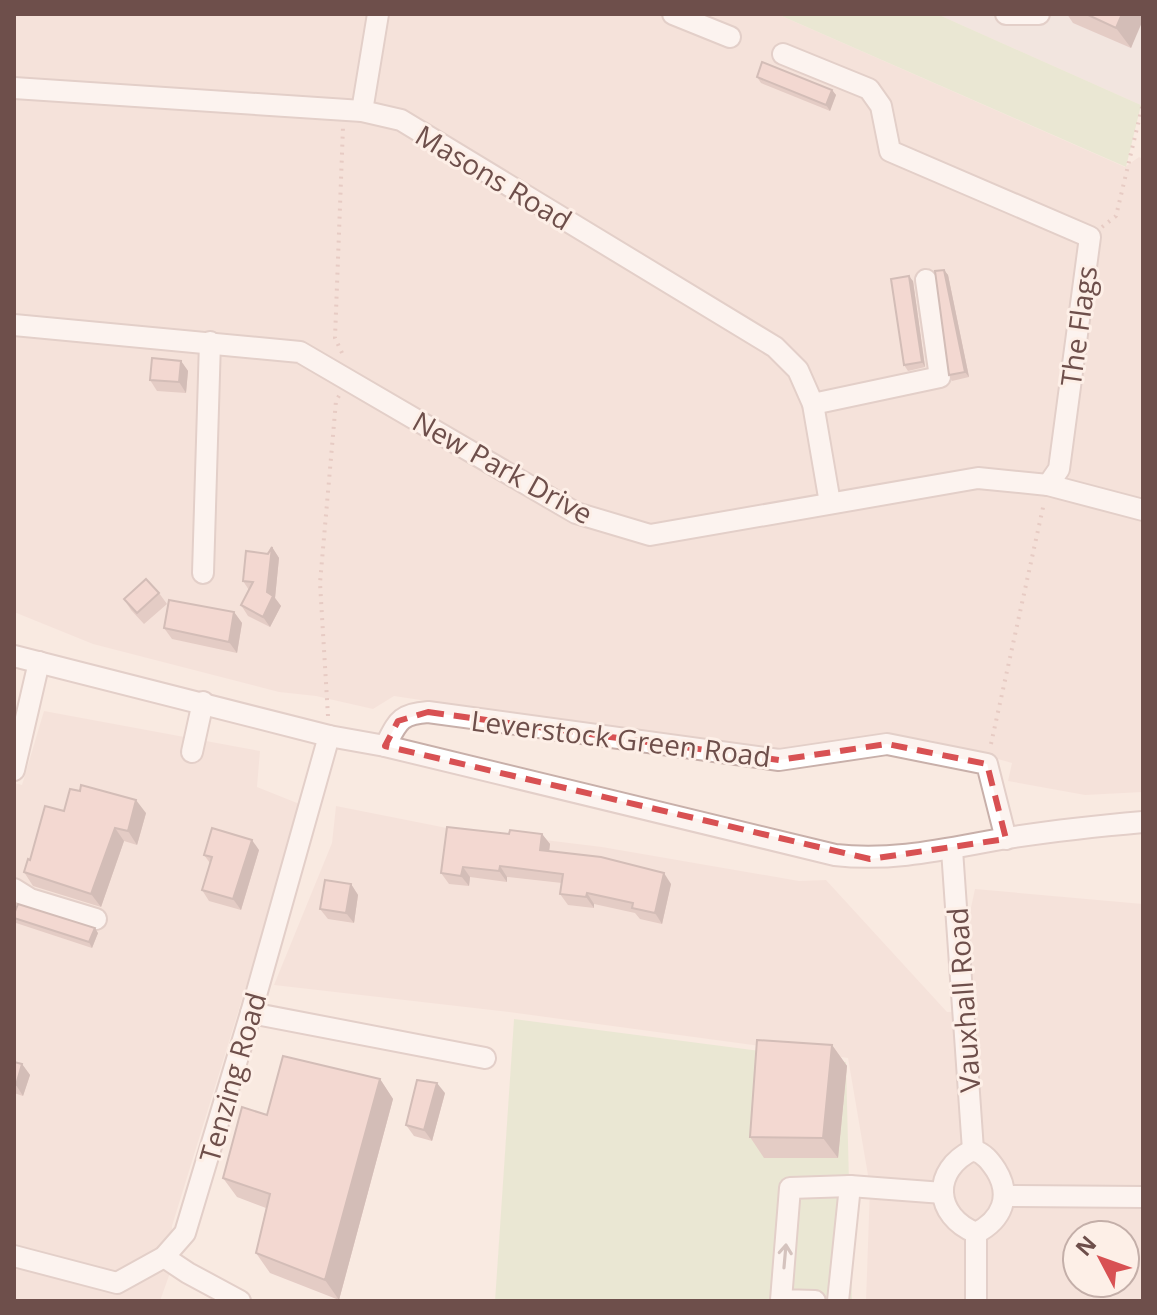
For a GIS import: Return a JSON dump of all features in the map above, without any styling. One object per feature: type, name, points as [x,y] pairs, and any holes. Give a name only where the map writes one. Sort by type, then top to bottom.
[{"type":"street","points":[[353,110],[378,14]]},
{"type":"street","points":[[673,14],[730,37]]},
{"type":"street","points":[[1006,14],[1039,14]]},
{"type":"street","name":"The Flags","points":[[783,54],[869,89],[881,106],[890,151],[1090,237],[1059,469],[1048,485]]},
{"type":"street","name":"Masons Road","points":[[14,88],[353,110],[401,120],[775,347],[798,370],[813,404],[830,503]]},
{"type":"street","points":[[813,404],[940,377],[926,280]]},
{"type":"street","name":"New Park Drive","points":[[14,325],[300,352],[576,513],[650,535],[978,478],[1048,485],[1143,510]]},
{"type":"street","points":[[203,573],[210,342]]},
{"type":"street","name":"Leverstock Green Road","points":[[14,656],[329,736],[385,746],[835,855],[870,859],[1143,822]]},
{"type":"street","points":[[14,770],[39,662]]},
{"type":"street","points":[[192,752],[203,702]]},
{"type":"street","name":"Leverstock Green Road","points":[[385,746],[398,721],[409,714],[428,712],[779,760],[887,744],[987,764]]},
{"type":"street","name":"Tenzing Road","points":[[14,1256],[117,1283],[164,1257],[185,1233],[329,736]]},
{"type":"street","points":[[987,764],[1006,839]]},
{"type":"street","name":"Vauxhall Road","points":[[952,850],[973,1150]]},
{"type":"street","points":[[14,889],[30,899],[96,919]]},
{"type":"street","points":[[251,1013],[485,1058]]},
{"type":"street","points":[[973,1150],[982,1152],[990,1160],[1003,1183],[1006,1196],[989,1227],[976,1233],[947,1213],[943,1193],[953,1164],[973,1150]]},
{"type":"street","points":[[815,1301],[781,1300],[790,1188],[850,1186],[943,1193]]},
{"type":"street","points":[[838,1301],[850,1186]]},
{"type":"street","points":[[1006,1196],[1143,1197]]},
{"type":"street","points":[[976,1233],[976,1301]]},
{"type":"street","points":[[164,1257],[240,1301]]},
{"type":"path","points":[[1090,237],[1116,216],[1143,103]]},
{"type":"path","points":[[329,736],[320,583],[336,401],[350,372],[335,338],[353,110]]},
{"type":"path","points":[[987,764],[1048,485]]},
{"type":"highlighted area","points":[[428,712],[779,760],[887,744],[987,764],[1006,839],[870,859],[385,746],[398,721]]},
{"type":"shaded area","points":[[14,14],[777,14],[1125,167],[1139,157],[1143,159],[1143,792],[1085,795],[1008,781],[1012,763],[930,740],[840,741],[767,753],[394,696],[373,709],[316,696],[279,692],[93,644],[14,612]]},
{"type":"shaded area","points":[[937,14],[1143,14],[1141,105]]},
{"type":"shaded area","points":[[44,711],[260,751],[257,787],[302,805],[172,1226],[171,1270],[160,1301],[14,1301],[14,783],[22,785]]},
{"type":"shaded area","points":[[336,806],[447,828],[602,847],[799,881],[826,880],[947,1012],[977,1011],[967,926],[975,889],[1143,904],[1143,1301],[866,1301],[870,1187],[848,1058],[509,1012],[274,985],[332,843]]},
{"type":"green space","points":[[777,14],[937,14],[1141,105],[1126,167]]},
{"type":"green space","points":[[514,1019],[846,1062],[852,1301],[495,1301]]},
{"type":"building","points":[[1086,14],[1122,14],[1116,28]]},
{"type":"building","points":[[762,62],[832,90],[826,105],[757,77]]},
{"type":"building","points":[[944,270],[965,372],[949,375],[935,271]]},
{"type":"building","points":[[909,276],[922,362],[904,365],[891,279]]},
{"type":"building","points":[[152,358],[181,361],[179,382],[150,380]]},
{"type":"building","points":[[272,547],[267,592],[273,596],[263,617],[241,605],[253,582],[243,581],[246,551],[268,554]]},
{"type":"building","points":[[146,579],[159,593],[137,613],[124,599]]},
{"type":"building","points":[[169,600],[234,612],[229,642],[164,628]]},
{"type":"building","points":[[81,785],[136,800],[128,831],[115,828],[91,894],[24,872],[45,806],[64,811],[70,789],[80,791]]},
{"type":"building","points":[[447,827],[509,834],[510,830],[542,834],[540,850],[601,857],[664,873],[655,913],[632,908],[633,903],[587,893],[586,897],[560,894],[563,874],[500,866],[499,871],[463,867],[461,876],[441,873]]},
{"type":"building","points":[[212,828],[252,840],[233,899],[202,890],[212,857],[204,855]]},
{"type":"building","points":[[325,880],[351,884],[346,913],[320,909]]},
{"type":"building","points":[[18,904],[95,928],[89,942],[14,918]]},
{"type":"building","points":[[757,1040],[832,1045],[823,1138],[750,1137]]},
{"type":"building","points":[[283,1056],[380,1079],[325,1280],[256,1253],[270,1194],[223,1178],[242,1107],[267,1115]]},
{"type":"building","points":[[14,1062],[22,1064],[16,1085],[14,1085]]},
{"type":"building","points":[[417,1080],[437,1083],[424,1130],[406,1125]]}]
